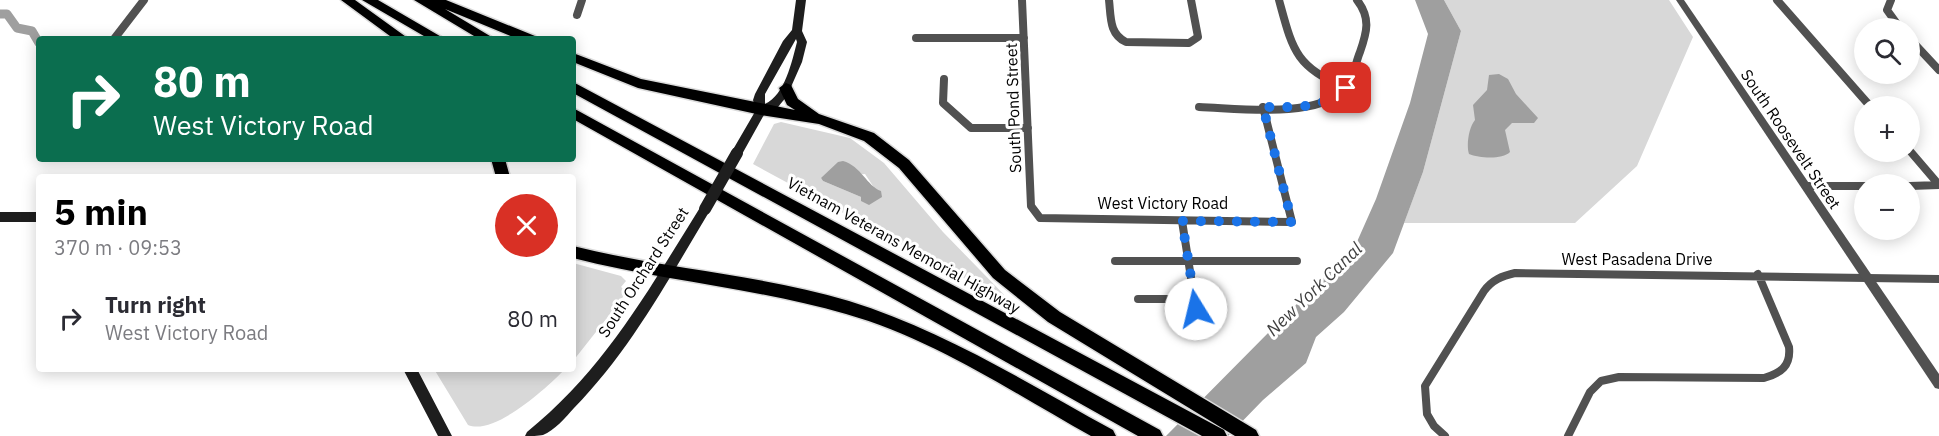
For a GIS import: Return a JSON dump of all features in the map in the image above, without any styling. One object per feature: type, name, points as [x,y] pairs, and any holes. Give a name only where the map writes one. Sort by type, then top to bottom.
[{"type":"highway","points":[[347,0],[399,36]]},
{"type":"highway","points":[[368,0],[434,36]]},
{"type":"highway","points":[[420,0],[484,36]]},
{"type":"highway","points":[[435,0],[523,36]]},
{"type":"highway","points":[[576,58],[638,83],[761,110],[821,119],[861,133],[894,154],[976,250],[1024,295],[1248,435]]},
{"type":"highway","points":[[786,88],[792,102],[821,119]]},
{"type":"highway","name":"Vietnam Veterans Memorial Highway","points":[[576,89],[1006,324],[1218,436]]},
{"type":"highway","points":[[576,115],[1152,435]]},
{"type":"highway","points":[[576,253],[664,274],[799,296],[846,307],[895,324],[973,363],[1107,436]]},
{"type":"main road","name":"South Orchard Street","points":[[761,110],[758,100],[760,94],[788,41],[796,31],[801,0]]},
{"type":"main road","name":"South Orchard Street","points":[[532,436],[550,424],[603,366],[705,209],[761,110],[774,104],[786,88],[802,42],[796,31]]},
{"type":"main road","points":[[0,217],[36,217]]},
{"type":"main road","points":[[412,372],[445,436]]},
{"type":"street","points":[[116,36],[144,0]]},
{"type":"street","points":[[576,15],[582,0]]},
{"type":"street","name":"South Pond Street","points":[[1022,0],[1031,206],[1035,214]]},
{"type":"street","points":[[1109,0],[1114,34],[1118,39],[1126,42],[1195,40],[1198,37],[1191,0]]},
{"type":"street","points":[[1279,0],[1295,54],[1300,62],[1320,78],[1346,88]]},
{"type":"street","points":[[1199,107],[1316,105],[1329,101],[1346,88],[1368,31],[1366,13],[1357,0]]},
{"type":"street","name":"South Roosevelt Street","points":[[1680,0],[1866,277],[1936,374],[1939,384]]},
{"type":"street","points":[[1777,0],[1861,96]]},
{"type":"street","points":[[1891,0],[1887,10],[1893,18]]},
{"type":"street","points":[[916,38],[1024,38]]},
{"type":"street","points":[[1920,50],[1939,70]]},
{"type":"street","points":[[944,79],[944,103],[972,128],[1028,128]]},
{"type":"street","name":"West Victory Road","points":[[1035,214],[1048,220],[1292,222],[1263,107]]},
{"type":"street","points":[[1919,162],[1939,185]]},
{"type":"street","points":[[1920,186],[1939,185]]},
{"type":"street","points":[[1806,186],[1854,186]]},
{"type":"street","points":[[1138,299],[1195,304],[1182,221]]},
{"type":"street","points":[[1115,261],[1297,261]]},
{"type":"street","name":"West Pasadena Drive","points":[[1446,436],[1427,416],[1422,401],[1425,386],[1490,282],[1500,276],[1515,273],[1758,274],[1939,279]]},
{"type":"street","points":[[1568,436],[1590,392],[1601,381],[1619,377],[1764,378],[1778,374],[1787,367],[1791,357],[1789,347],[1758,274]]},
{"type":"shaded area","points":[[1444,0],[1669,0],[1693,37],[1637,166],[1575,223],[1404,223],[1423,172],[1461,31]]},
{"type":"shaded area","points":[[781,122],[850,138],[884,163],[943,232],[1015,306],[753,164],[774,124]],"holes":[[[865,174],[875,189],[861,197],[823,181],[821,178]]]},
{"type":"shaded area","points":[[576,264],[621,276],[626,281],[621,287],[625,290],[622,299],[576,357]]},
{"type":"shaded area","points":[[436,372],[562,372],[533,398],[505,417],[492,424],[479,427],[468,425]]},
{"type":"water","name":"New York Canal","points":[[1415,0],[1444,0],[1461,31],[1423,172],[1393,253],[1344,312],[1316,337],[1306,363],[1263,400],[1228,436],[1166,436],[1356,244],[1376,199],[1410,103],[1428,34]]},
{"type":"water","points":[[1499,74],[1508,79],[1516,94],[1538,118],[1534,123],[1512,123],[1505,130],[1510,152],[1506,155],[1490,157],[1469,154],[1469,136],[1475,120],[1473,105],[1487,90],[1489,75]]},
{"type":"water","points":[[843,161],[855,167],[881,191],[882,197],[869,205],[861,201],[861,197],[823,181],[821,178],[838,162]]},
{"type":"waterway","points":[[0,14],[7,14],[17,28],[32,31],[36,38]]},
{"type":"route","points":[[1196,309],[1182,221],[1292,222],[1263,107],[1316,105],[1329,101],[1346,88]]}]
